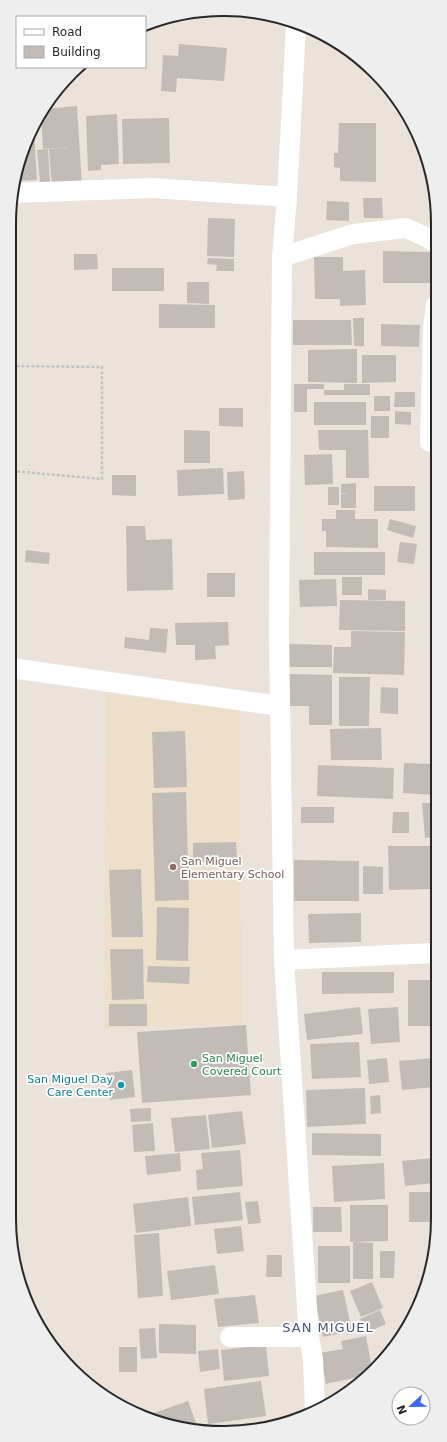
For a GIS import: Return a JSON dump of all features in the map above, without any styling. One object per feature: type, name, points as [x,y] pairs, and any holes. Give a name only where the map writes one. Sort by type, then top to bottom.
[{"type":"street","points":[[296,29],[287,197],[282,257],[280,706],[284,960],[309,1338],[313,1359],[315,1405]]},
{"type":"street","points":[[18,193],[152,188],[287,197]]},
{"type":"street","points":[[282,257],[353,234],[406,228],[431,240]]},
{"type":"street","points":[[430,442],[431,404]]},
{"type":"street","points":[[16,669],[280,706]]},
{"type":"street","points":[[284,960],[431,953]]},
{"type":"street","points":[[230,1337],[309,1338]]},
{"type":"path","points":[[16,366],[102,367],[102,479],[16,471]]},
{"type":"shaded area","name":"San Miguel Elementary School","points":[[106,694],[239,710],[242,1024],[104,1028]]},
{"type":"building","points":[[179,44],[227,48],[224,81],[177,78],[176,92],[161,91],[163,55],[178,56]]},
{"type":"building","points":[[77,106],[82,186],[52,188],[49,149],[69,147],[43,149],[42,124],[51,108]]},
{"type":"building","points":[[117,114],[119,164],[101,165],[101,170],[88,171],[86,116]]},
{"type":"building","points":[[169,118],[170,163],[123,164],[122,119]]},
{"type":"building","points":[[339,123],[376,123],[376,182],[340,181],[340,168],[334,167],[334,153],[338,153]]},
{"type":"building","points":[[34,138],[37,180],[20,181],[27,157]]},
{"type":"building","points":[[48,149],[50,182],[40,182],[37,150]]},
{"type":"building","points":[[363,198],[382,198],[383,218],[364,218]]},
{"type":"building","points":[[327,201],[349,202],[349,221],[326,220]]},
{"type":"building","points":[[208,218],[235,219],[234,257],[207,256]]},
{"type":"building","points":[[383,251],[430,252],[430,283],[383,283]]},
{"type":"building","points":[[74,254],[97,254],[98,269],[74,270]]},
{"type":"building","points":[[314,257],[343,257],[343,271],[365,270],[366,305],[340,306],[340,299],[315,299]]},
{"type":"building","points":[[208,258],[234,259],[234,271],[216,271],[217,265],[207,264]]},
{"type":"building","points":[[112,268],[164,268],[164,291],[112,291]]},
{"type":"building","points":[[187,282],[209,282],[209,304],[187,303]]},
{"type":"building","points":[[159,304],[215,305],[215,328],[159,328]]},
{"type":"building","points":[[353,318],[364,318],[364,346],[354,346]]},
{"type":"building","points":[[293,320],[351,320],[352,345],[293,345]]},
{"type":"building","points":[[381,324],[420,325],[419,347],[381,346]]},
{"type":"building","points":[[357,349],[357,383],[308,382],[308,350]]},
{"type":"building","points":[[362,355],[396,355],[396,382],[362,383]]},
{"type":"building","points":[[294,384],[324,384],[324,389],[307,389],[307,412],[294,412]]},
{"type":"building","points":[[344,384],[370,384],[370,395],[324,395],[324,390],[344,390]]},
{"type":"building","points":[[395,392],[415,392],[415,407],[394,407]]},
{"type":"building","points":[[374,396],[390,396],[390,411],[374,411]]},
{"type":"building","points":[[314,402],[366,402],[366,425],[314,425]]},
{"type":"building","points":[[219,408],[243,408],[243,427],[219,426]]},
{"type":"building","points":[[395,411],[411,412],[411,425],[395,424]]},
{"type":"building","points":[[371,416],[389,416],[389,438],[371,438]]},
{"type":"building","points":[[184,430],[210,431],[210,463],[184,463]]},
{"type":"building","points":[[318,430],[368,430],[369,478],[346,478],[346,450],[319,450]]},
{"type":"building","points":[[332,454],[333,484],[305,485],[304,455]]},
{"type":"building","points":[[223,468],[224,494],[178,496],[177,470]]},
{"type":"building","points":[[244,471],[245,499],[228,500],[227,472]]},
{"type":"building","points":[[112,475],[136,475],[136,496],[112,495]]},
{"type":"building","points":[[356,483],[356,508],[341,508],[341,494],[348,493],[341,493],[341,484]]},
{"type":"building","points":[[374,486],[415,486],[415,511],[374,511]]},
{"type":"building","points":[[328,487],[339,487],[339,505],[328,505]]},
{"type":"building","points":[[336,510],[355,510],[355,519],[378,519],[378,548],[326,547],[326,531],[322,531],[322,519],[336,519]]},
{"type":"building","points":[[390,519],[416,526],[413,538],[387,530]]},
{"type":"building","points":[[126,526],[145,526],[146,540],[172,539],[173,590],[127,591]]},
{"type":"building","points":[[400,542],[417,544],[414,564],[397,562]]},
{"type":"building","points":[[26,550],[50,553],[49,564],[25,562]]},
{"type":"building","points":[[314,552],[385,552],[385,575],[314,575]]},
{"type":"building","points":[[207,573],[235,573],[235,597],[207,597]]},
{"type":"building","points":[[342,577],[362,577],[362,595],[342,595]]},
{"type":"building","points":[[336,579],[337,606],[300,607],[299,580]]},
{"type":"building","points":[[368,589],[386,590],[386,600],[368,600]]},
{"type":"building","points":[[340,600],[405,601],[405,631],[339,630]]},
{"type":"building","points":[[228,622],[229,645],[215,646],[216,659],[195,660],[195,645],[176,645],[175,623]]},
{"type":"building","points":[[150,628],[168,629],[166,653],[124,648],[125,637],[149,640]]},
{"type":"building","points":[[351,631],[405,632],[404,675],[333,673],[334,647],[351,647]]},
{"type":"building","points":[[289,644],[332,645],[332,667],[289,667]]},
{"type":"building","points":[[289,674],[332,675],[332,725],[309,725],[309,706],[289,706]]},
{"type":"building","points":[[339,677],[370,677],[369,726],[339,726]]},
{"type":"building","points":[[381,687],[398,688],[398,714],[380,713]]},
{"type":"building","points":[[381,728],[382,760],[331,760],[330,729]]},
{"type":"building","points":[[185,731],[187,787],[154,788],[152,732]]},
{"type":"building","points":[[404,763],[431,764],[431,795],[403,793]]},
{"type":"building","points":[[318,765],[394,768],[393,799],[317,796]]},
{"type":"building","points":[[186,792],[189,900],[155,901],[152,793]]},
{"type":"building","points":[[422,803],[431,803],[431,837],[425,838]]},
{"type":"building","points":[[301,807],[334,807],[334,823],[301,823]]},
{"type":"building","points":[[393,812],[409,812],[409,833],[392,833]]},
{"type":"building","points":[[236,842],[237,861],[193,862],[193,843]]},
{"type":"building","points":[[388,846],[431,846],[431,889],[389,890]]},
{"type":"building","points":[[294,860],[359,861],[359,901],[294,901]]},
{"type":"building","points":[[363,866],[383,867],[383,894],[363,894]]},
{"type":"building","points":[[141,869],[143,937],[112,937],[109,870]]},
{"type":"building","points":[[157,907],[189,908],[188,961],[156,960]]},
{"type":"building","points":[[361,913],[361,942],[309,943],[308,914]]},
{"type":"building","points":[[110,949],[143,949],[144,999],[112,1000]]},
{"type":"building","points":[[148,966],[190,967],[189,984],[147,982]]},
{"type":"building","points":[[322,972],[394,972],[394,993],[322,994]]},
{"type":"building","points":[[408,980],[431,980],[431,1026],[408,1026]]},
{"type":"building","points":[[109,1004],[147,1004],[147,1026],[109,1026]]},
{"type":"building","points":[[360,1007],[363,1034],[307,1040],[304,1014]]},
{"type":"building","points":[[398,1007],[400,1042],[371,1044],[368,1009]]},
{"type":"building","name":"San Miguel Covered Court","points":[[246,1025],[251,1095],[142,1103],[137,1032]]},
{"type":"building","points":[[359,1042],[361,1077],[312,1079],[310,1044]]},
{"type":"building","points":[[387,1058],[389,1082],[369,1084],[367,1060]]},
{"type":"building","points":[[431,1058],[431,1087],[402,1090],[399,1061]]},
{"type":"building","name":"San Miguel Day Care Center","points":[[132,1070],[135,1097],[110,1100],[106,1073]]},
{"type":"building","points":[[365,1088],[366,1124],[307,1127],[306,1090]]},
{"type":"building","points":[[380,1095],[381,1113],[371,1114],[370,1096]]},
{"type":"building","points":[[151,1108],[151,1121],[131,1122],[130,1109]]},
{"type":"building","points":[[242,1111],[246,1144],[212,1148],[208,1115]]},
{"type":"building","points":[[206,1115],[210,1149],[175,1152],[171,1118]]},
{"type":"building","points":[[153,1123],[155,1151],[134,1152],[132,1125]]},
{"type":"building","points":[[312,1133],[381,1134],[381,1156],[312,1155]]},
{"type":"building","points":[[240,1150],[243,1186],[197,1190],[196,1170],[203,1169],[201,1153]]},
{"type":"building","points":[[180,1153],[181,1171],[147,1175],[145,1156]]},
{"type":"building","points":[[431,1158],[431,1183],[405,1186],[402,1161]]},
{"type":"building","points":[[384,1163],[385,1199],[334,1202],[332,1166]]},
{"type":"building","points":[[240,1192],[243,1220],[195,1225],[192,1197]]},
{"type":"building","points":[[409,1192],[431,1192],[431,1222],[409,1222]]},
{"type":"building","points":[[188,1197],[191,1226],[136,1233],[133,1204]]},
{"type":"building","points":[[258,1201],[261,1223],[248,1224],[245,1202]]},
{"type":"building","points":[[350,1205],[388,1205],[388,1241],[350,1242]]},
{"type":"building","points":[[313,1207],[341,1207],[342,1232],[313,1232]]},
{"type":"building","points":[[241,1226],[244,1251],[217,1254],[214,1229]]},
{"type":"building","points":[[159,1233],[163,1296],[138,1298],[134,1235]]},
{"type":"building","points":[[353,1242],[373,1243],[373,1279],[353,1279]]},
{"type":"building","points":[[318,1246],[350,1246],[350,1283],[318,1283]]},
{"type":"building","points":[[380,1251],[395,1251],[394,1278],[380,1278]]},
{"type":"building","points":[[267,1255],[282,1255],[282,1277],[266,1277]]},
{"type":"building","points":[[215,1265],[219,1294],[171,1300],[167,1271]]},
{"type":"building","points":[[372,1282],[383,1308],[361,1317],[350,1291]]},
{"type":"building","points":[[343,1290],[352,1331],[323,1337],[314,1296]]},
{"type":"building","points":[[255,1295],[259,1323],[218,1327],[214,1299]]},
{"type":"building","points":[[380,1310],[386,1324],[366,1333],[360,1319]]},
{"type":"building","points":[[159,1324],[196,1325],[196,1354],[159,1353]]},
{"type":"building","points":[[155,1328],[157,1358],[141,1359],[139,1329]]},
{"type":"building","points":[[366,1336],[371,1364],[357,1377],[326,1384],[320,1353],[343,1349],[341,1341]]},
{"type":"building","points":[[266,1345],[269,1376],[224,1381],[221,1350]]},
{"type":"building","points":[[119,1347],[137,1347],[137,1372],[119,1372]]},
{"type":"building","points":[[218,1349],[220,1369],[200,1372],[198,1351]]},
{"type":"building","points":[[261,1381],[266,1416],[208,1424],[204,1389]]},
{"type":"building","points":[[188,1401],[196,1424],[170,1419],[154,1413]]},
{"type":"place","name":"San Miguel Elementary School","points":[[173,867]]},
{"type":"place","name":"San Miguel Covered Court","points":[[194,1064]]},
{"type":"place","name":"San Miguel Day Care Center","points":[[121,1085]]},
{"type":"district","name":"SAN MIGUEL","points":[[328,1327]]}]
